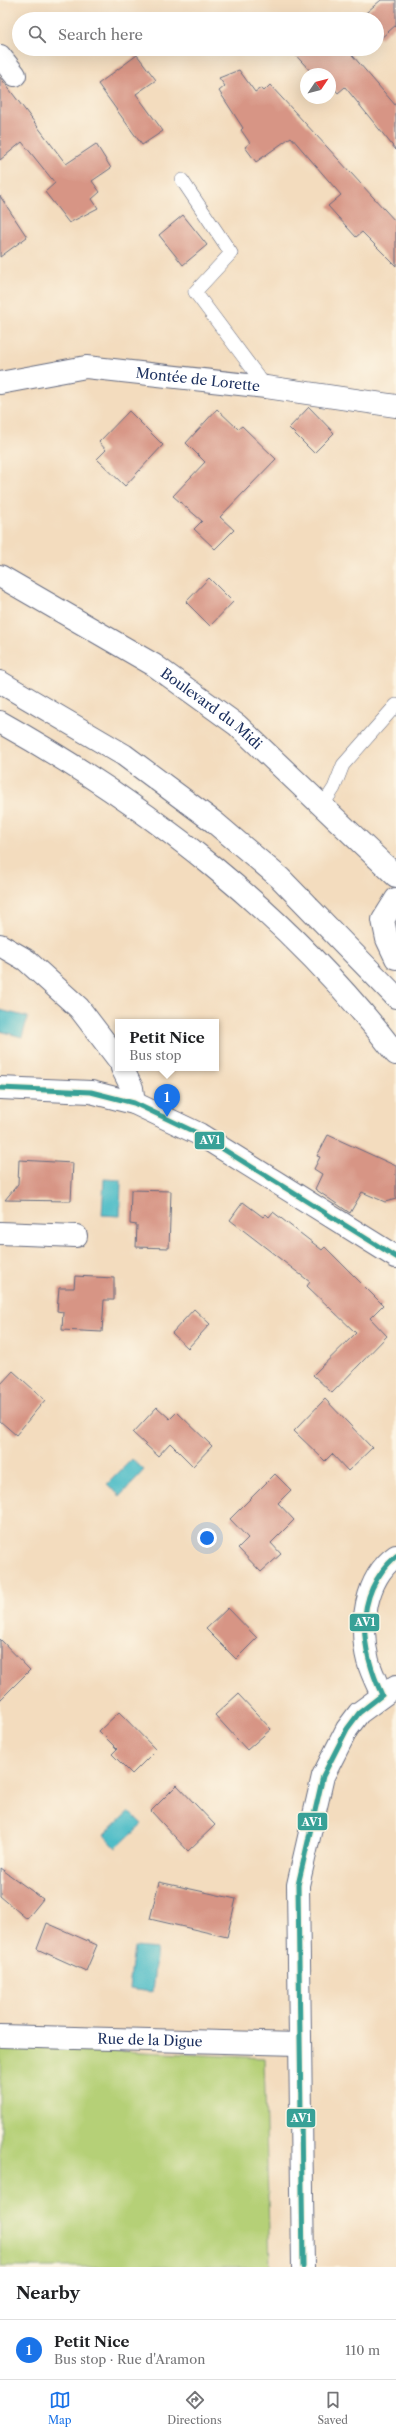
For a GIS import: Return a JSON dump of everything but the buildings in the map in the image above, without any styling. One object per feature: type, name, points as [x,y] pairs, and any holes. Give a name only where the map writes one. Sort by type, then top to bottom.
[{"type":"street","points":[[0,56],[15,74]]},
{"type":"street","name":"Montée de Lorette","points":[[0,383],[86,367],[266,387],[396,406]]},
{"type":"street","name":"Boulevard du Midi","points":[[0,576],[154,665],[237,725],[323,805],[396,876]]},
{"type":"street","points":[[0,682],[124,755],[214,822],[280,878],[396,997]]},
{"type":"street","points":[[0,722],[56,753],[114,791],[232,884],[281,928],[329,976],[396,1054]]},
{"type":"street","points":[[396,899],[383,920],[387,939],[396,958]]},
{"type":"street","points":[[0,945],[26,960],[79,1008],[115,1055]]},
{"type":"street","points":[[124,1071],[132,1088],[134,1103]]},
{"type":"street","points":[[0,1088],[91,1092],[134,1103],[199,1134],[396,1257]]},
{"type":"street","points":[[0,1233],[76,1236]]},
{"type":"street","points":[[303,2267],[298,1885],[323,1776],[347,1729],[359,1714],[389,1690],[368,1661],[365,1636],[366,1607],[375,1581],[396,1556]]},
{"type":"street","name":"Rue de la Digue","points":[[0,2036],[299,2044]]},
{"type":"lane","points":[[182,180],[231,253],[195,292],[266,387]]},
{"type":"lane","points":[[323,805],[334,788],[343,765],[396,705]]},
{"type":"green space","points":[[0,2045],[264,2058],[270,2267],[0,2267]]},
{"type":"water","points":[[0,1010],[28,1017],[22,1037],[0,1031]]},
{"type":"water","points":[[104,1179],[121,1180],[120,1216],[102,1215]]},
{"type":"water","points":[[132,1459],[144,1470],[120,1496],[107,1484]]},
{"type":"water","points":[[129,1811],[142,1824],[116,1848],[104,1835]]},
{"type":"water","points":[[134,1947],[157,1949],[152,1992],[129,1989]]},
{"type":"transit line","name":"AV1","points":[[0,1088],[91,1092],[134,1103],[199,1134],[396,1257]]},
{"type":"transit line","name":"AV1","points":[[382,1695],[369,1659],[365,1640],[365,1622],[367,1604],[373,1587],[382,1571],[396,1556]]},
{"type":"transit line","name":"AV1","points":[[303,2267],[298,1885],[323,1776],[347,1729],[359,1713],[382,1695]]},
{"type":"place","name":"Petit Nice","points":[[167,1117]]}]
